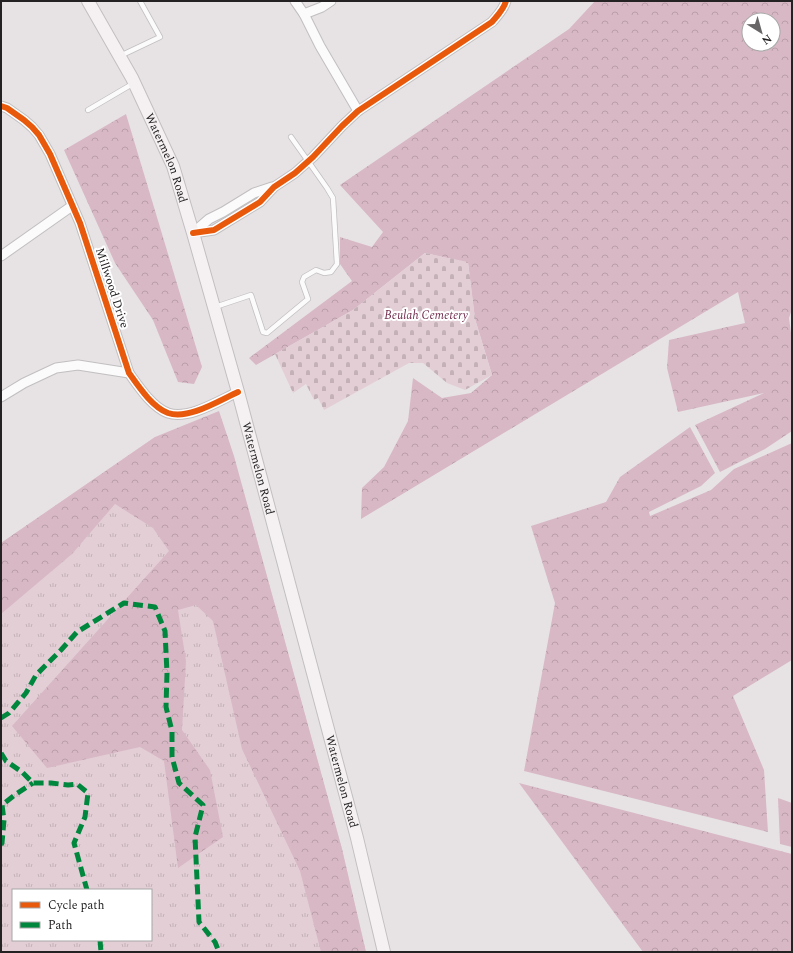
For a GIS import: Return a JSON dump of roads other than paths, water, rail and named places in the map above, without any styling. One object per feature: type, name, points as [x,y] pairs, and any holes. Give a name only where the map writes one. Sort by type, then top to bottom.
[{"type":"main road","name":"Watermelon Road","points":[[88,1],[134,83],[173,166],[215,307],[238,392],[357,838],[384,952]]},
{"type":"street","points":[[295,1],[304,14],[320,46],[358,111]]},
{"type":"street","points":[[304,14],[322,7],[331,1]]},
{"type":"street","points":[[193,233],[209,220],[254,193],[274,186],[295,173],[358,111],[492,22],[500,14],[506,1]]},
{"type":"street","name":"Millwood Drive","points":[[1,106],[7,108],[24,120],[39,135],[45,144],[80,223],[129,374],[143,393],[158,408],[168,413],[179,415],[190,414],[238,392]]},
{"type":"street","points":[[1,256],[72,206]]},
{"type":"street","points":[[1,397],[24,383],[56,368],[78,364],[129,374]]},
{"type":"lane","points":[[120,56],[160,37],[140,1]]},
{"type":"lane","points":[[88,110],[134,83]]},
{"type":"lane","points":[[215,307],[251,295],[263,332],[267,333],[308,299],[302,282],[304,277],[316,270],[324,273],[331,272],[337,264],[333,198],[291,137]]},
{"type":"park label","name":"Beulah Cemetery","points":[[426,315]]}]
